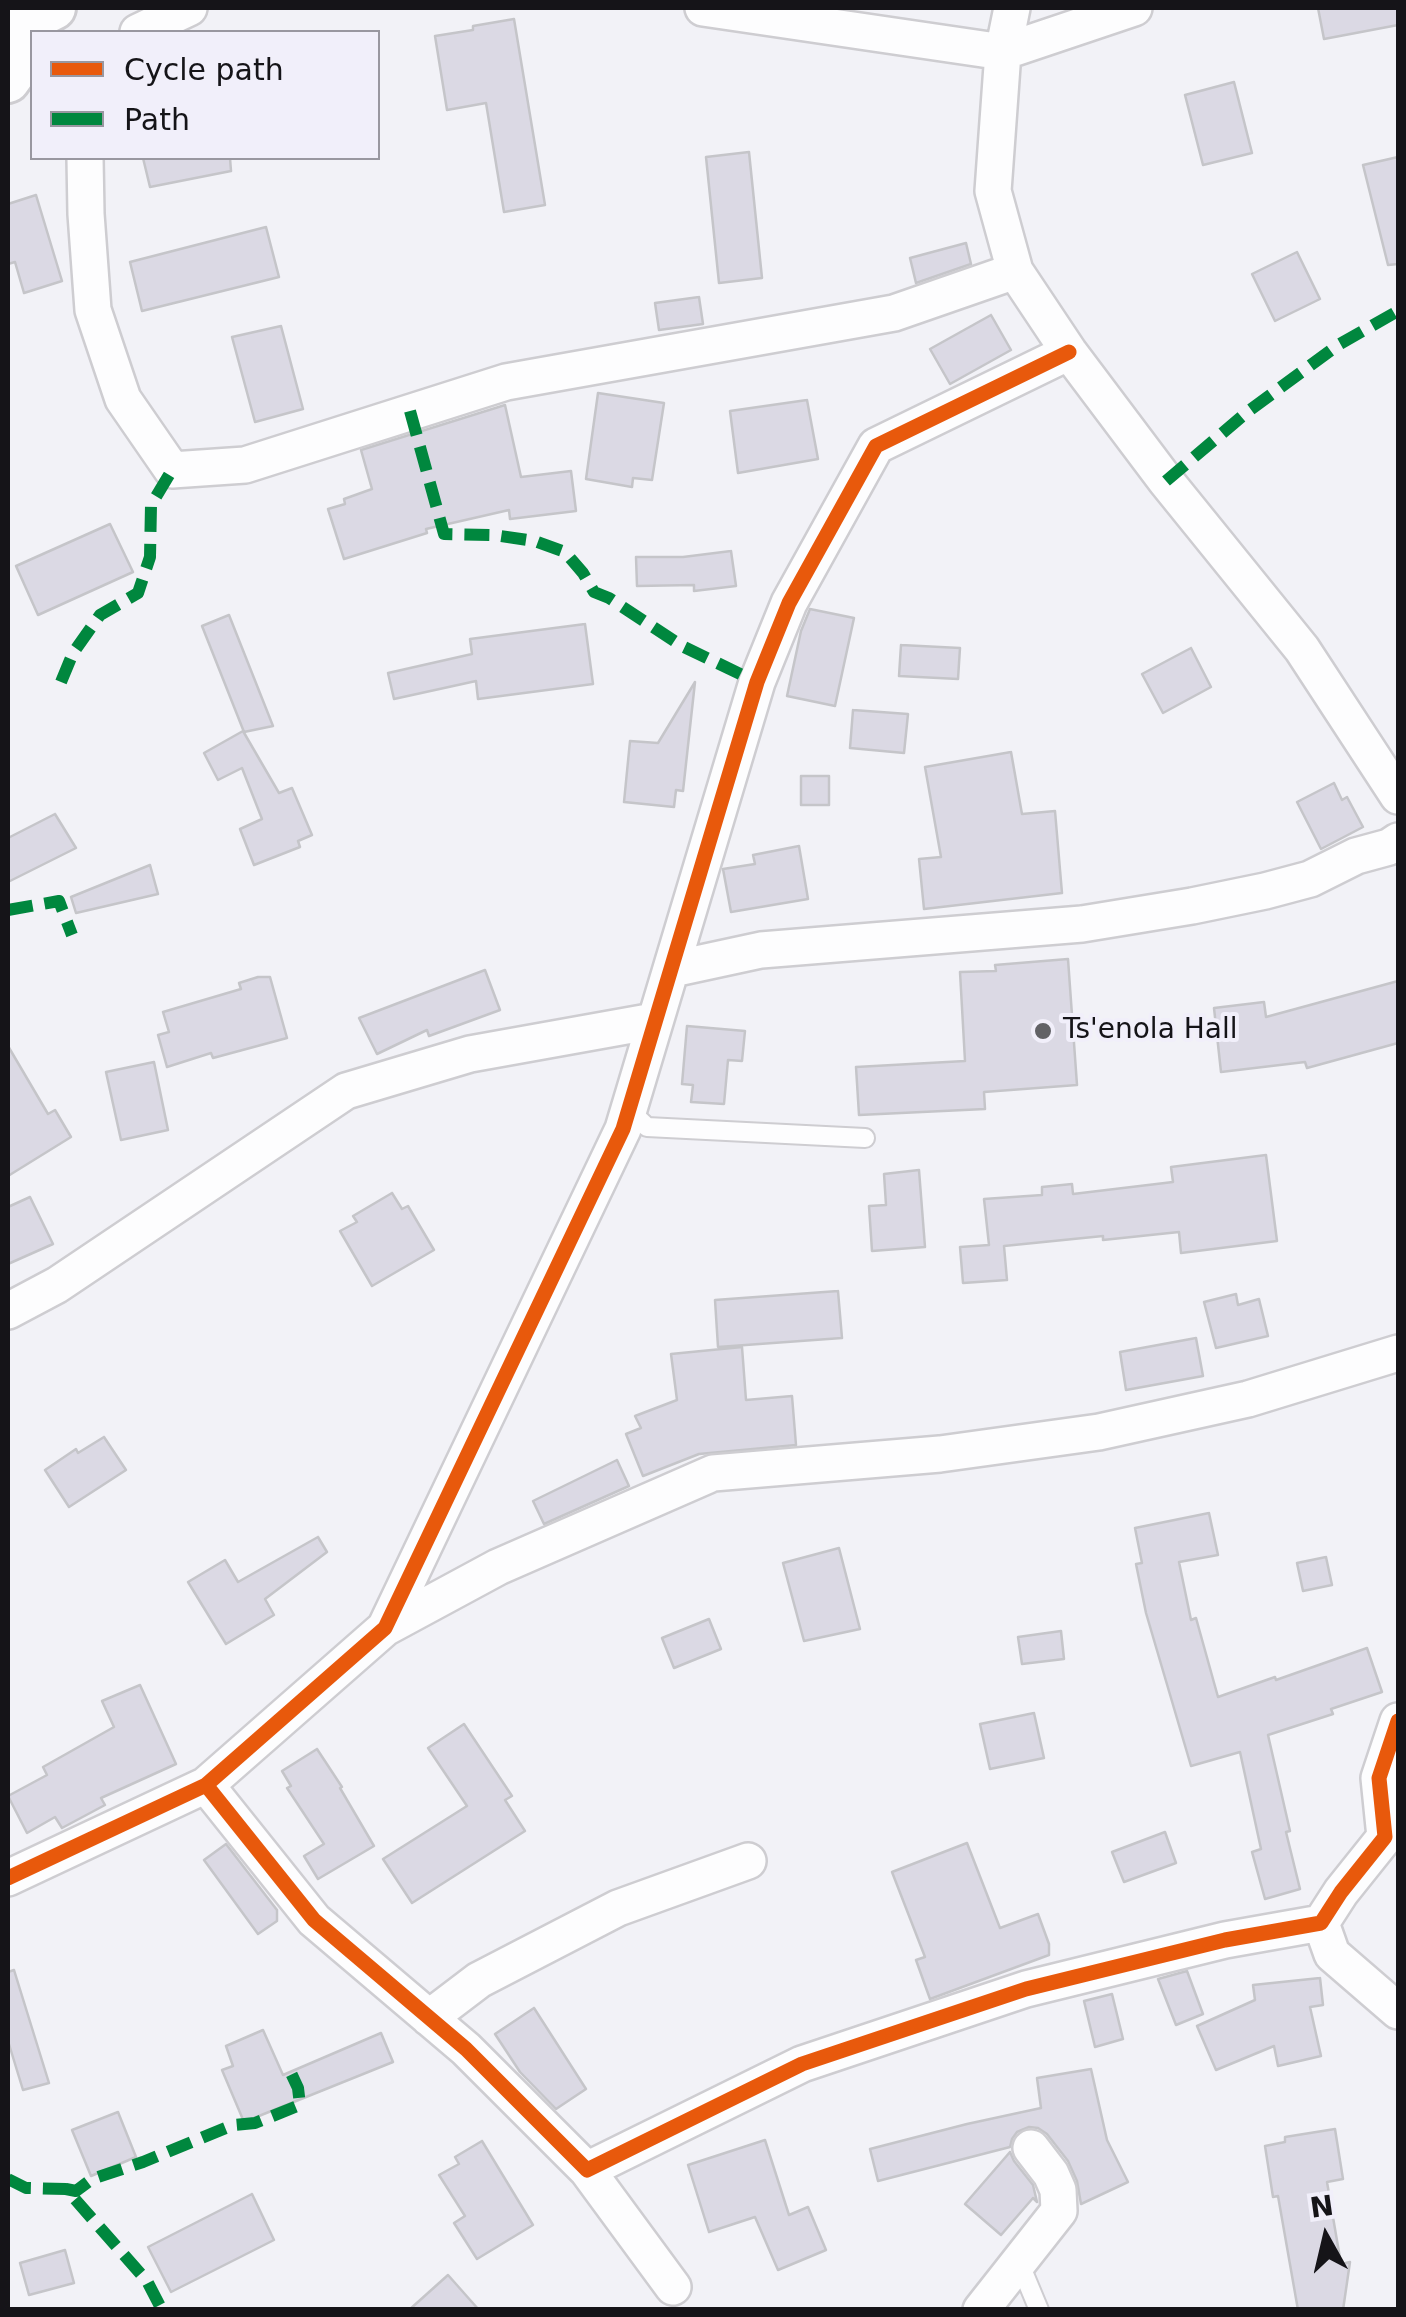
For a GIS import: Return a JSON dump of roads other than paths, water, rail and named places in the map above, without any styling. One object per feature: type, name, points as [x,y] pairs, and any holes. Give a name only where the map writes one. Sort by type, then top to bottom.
[{"type":"street","points":[[38,30],[54,8]]},
{"type":"street","points":[[43,30],[64,8]]},
{"type":"street","points":[[142,30],[189,8]]},
{"type":"street","points":[[704,8],[1003,52],[1134,8]]},
{"type":"street","points":[[1012,8],[1003,52],[994,190],[1014,271],[1166,481],[1302,649],[1398,796]]},
{"type":"street","points":[[85,160],[93,310],[123,399],[172,470],[245,465],[506,382],[894,314],[1014,271]]},
{"type":"street","points":[[385,1628],[615,1146],[758,682],[789,602],[876,446],[1069,352]]},
{"type":"street","points":[[672,970],[760,950],[1082,924],[1192,906],[1310,879],[1398,841]]},
{"type":"street","points":[[8,1311],[57,1284],[346,1091],[470,1054],[654,1022]]},
{"type":"street","points":[[8,1878],[206,1786],[385,1628],[498,1567],[713,1473],[940,1454],[1098,1432],[1248,1399],[1398,1353]]},
{"type":"street","points":[[587,2170],[802,2064],[840,2051],[1026,1989],[1225,1940],[1321,1923],[1341,1892],[1392,1833],[1379,1778],[1398,1721]]},
{"type":"street","points":[[206,1786],[314,1920],[466,2049],[587,2170],[672,2286]]},
{"type":"street","points":[[429,2018],[479,1980],[618,1908],[748,1860]]},
{"type":"street","points":[[1321,1923],[1332,1954],[1398,2011]]},
{"type":"street","points":[[980,2310],[1059,2211],[1058,2190],[1051,2174],[1031,2148]]},
{"type":"lane","points":[[629,1110],[647,1127],[865,1138]]},
{"type":"lane","points":[[1018,2262],[1040,2310]]},
{"type":"place","name":"Ts'enola Hall","points":[[1043,1031]]}]
